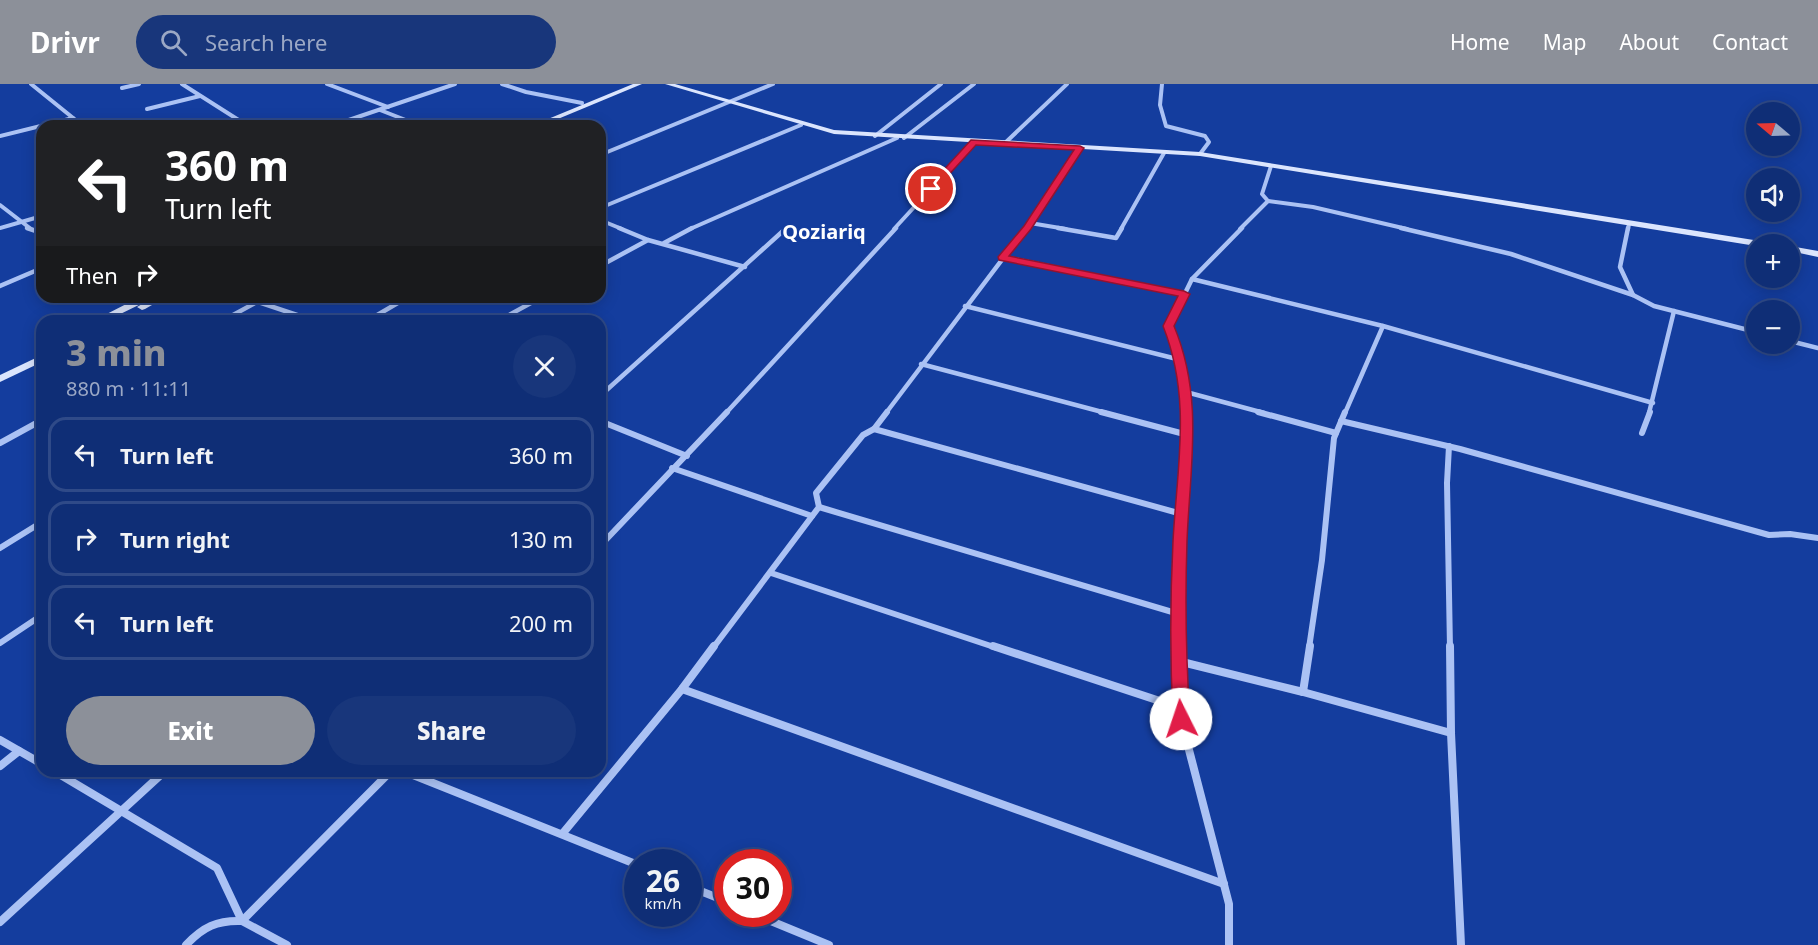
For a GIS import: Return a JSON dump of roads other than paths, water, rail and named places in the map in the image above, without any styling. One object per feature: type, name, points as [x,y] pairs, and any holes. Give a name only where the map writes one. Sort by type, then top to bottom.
[{"type":"main road","points":[[550,120],[639,84]]},
{"type":"main road","points":[[563,120],[650,84]]},
{"type":"main road","points":[[668,84],[801,125],[834,132],[901,138],[1200,154],[1746,242]]},
{"type":"main road","points":[[1800,251],[1818,254]]},
{"type":"main road","points":[[110,315],[135,303]]},
{"type":"main road","points":[[126,315],[149,303]]},
{"type":"main road","points":[[0,370],[36,352]]},
{"type":"main road","points":[[0,379],[36,361]]},
{"type":"street","points":[[31,84],[76,120]]},
{"type":"street","points":[[122,88],[139,84]]},
{"type":"street","points":[[182,84],[238,120]]},
{"type":"street","points":[[327,84],[389,107]]},
{"type":"street","points":[[350,120],[455,84]]},
{"type":"street","points":[[502,84],[526,92],[582,103]]},
{"type":"street","points":[[606,153],[773,84]]},
{"type":"street","points":[[875,136],[941,84]]},
{"type":"street","points":[[664,243],[707,220],[901,138],[974,84]]},
{"type":"street","points":[[1005,143],[1067,84]]},
{"type":"street","points":[[1162,84],[1160,89],[1161,117],[1166,126],[1205,136],[1209,142],[1200,154]]},
{"type":"street","points":[[147,109],[200,96]]},
{"type":"street","points":[[380,110],[406,120]]},
{"type":"street","points":[[65,120],[73,118]]},
{"type":"street","points":[[606,206],[801,125]]},
{"type":"street","points":[[0,136],[36,127]]},
{"type":"street","points":[[606,540],[672,468],[687,456],[974,142]]},
{"type":"street","points":[[563,833],[682,689],[771,573],[819,507],[816,493],[863,435],[874,429],[1030,223],[1080,148]]},
{"type":"street","points":[[1030,223],[1116,238],[1164,153]]},
{"type":"street","points":[[1271,166],[1262,194],[1268,201],[1312,207],[1510,254],[1632,296],[1654,306],[1746,329]]},
{"type":"street","points":[[1228,945],[1229,904],[1181,719],[1178,661],[1179,614],[1182,514],[1188,435],[1186,392],[1181,360],[1169,326],[1192,279],[1268,201]]},
{"type":"street","points":[[0,205],[27,228],[36,231]]},
{"type":"street","points":[[0,228],[36,218]]},
{"type":"street","points":[[606,222],[648,240],[745,267]]},
{"type":"street","points":[[1629,224],[1620,267],[1632,296]]},
{"type":"street","points":[[606,391],[783,231]]},
{"type":"street","points":[[606,263],[648,240]]},
{"type":"street","points":[[1003,257],[1184,294]]},
{"type":"street","points":[[0,286],[36,271]]},
{"type":"street","points":[[1192,279],[1383,326],[1653,403]]},
{"type":"street","points":[[233,315],[255,303]]},
{"type":"street","points":[[260,303],[297,315]]},
{"type":"street","points":[[376,315],[398,303]]},
{"type":"street","points":[[509,315],[531,303]]},
{"type":"street","points":[[965,306],[1181,360]]},
{"type":"street","points":[[1642,433],[1653,403],[1674,311]]},
{"type":"street","points":[[1303,692],[1322,560],[1336,433],[1383,326]]},
{"type":"street","points":[[1800,344],[1818,348]]},
{"type":"street","points":[[921,364],[1188,435]]},
{"type":"street","points":[[1186,392],[1336,433]]},
{"type":"street","points":[[1341,420],[1449,446],[1769,535],[1790,534],[1818,538]]},
{"type":"street","points":[[0,443],[36,423]]},
{"type":"street","points":[[606,423],[687,456]]},
{"type":"street","points":[[874,429],[1182,514]]},
{"type":"street","points":[[1449,446],[1447,483],[1450,734],[1461,945]]},
{"type":"street","points":[[672,468],[812,516]]},
{"type":"street","points":[[819,507],[1179,614]]},
{"type":"street","points":[[0,548],[36,526]]},
{"type":"street","points":[[771,573],[1181,708]]},
{"type":"street","points":[[0,643],[36,619]]},
{"type":"street","points":[[1178,661],[1303,692],[1450,734]]},
{"type":"street","points":[[682,689],[1224,884]]},
{"type":"street","points":[[0,740],[36,761]]},
{"type":"street","points":[[0,766],[19,751]]},
{"type":"street","points":[[65,777],[217,868],[242,921]]},
{"type":"street","points":[[0,922],[158,777]]},
{"type":"street","points":[[242,921],[385,777]]},
{"type":"street","points":[[418,777],[624,859]]},
{"type":"street","points":[[186,945],[198,932],[218,919],[242,921],[287,945]]},
{"type":"street","points":[[785,927],[829,945]]},
{"type":"district","name":"Qoziariq","points":[[824,231]]}]
